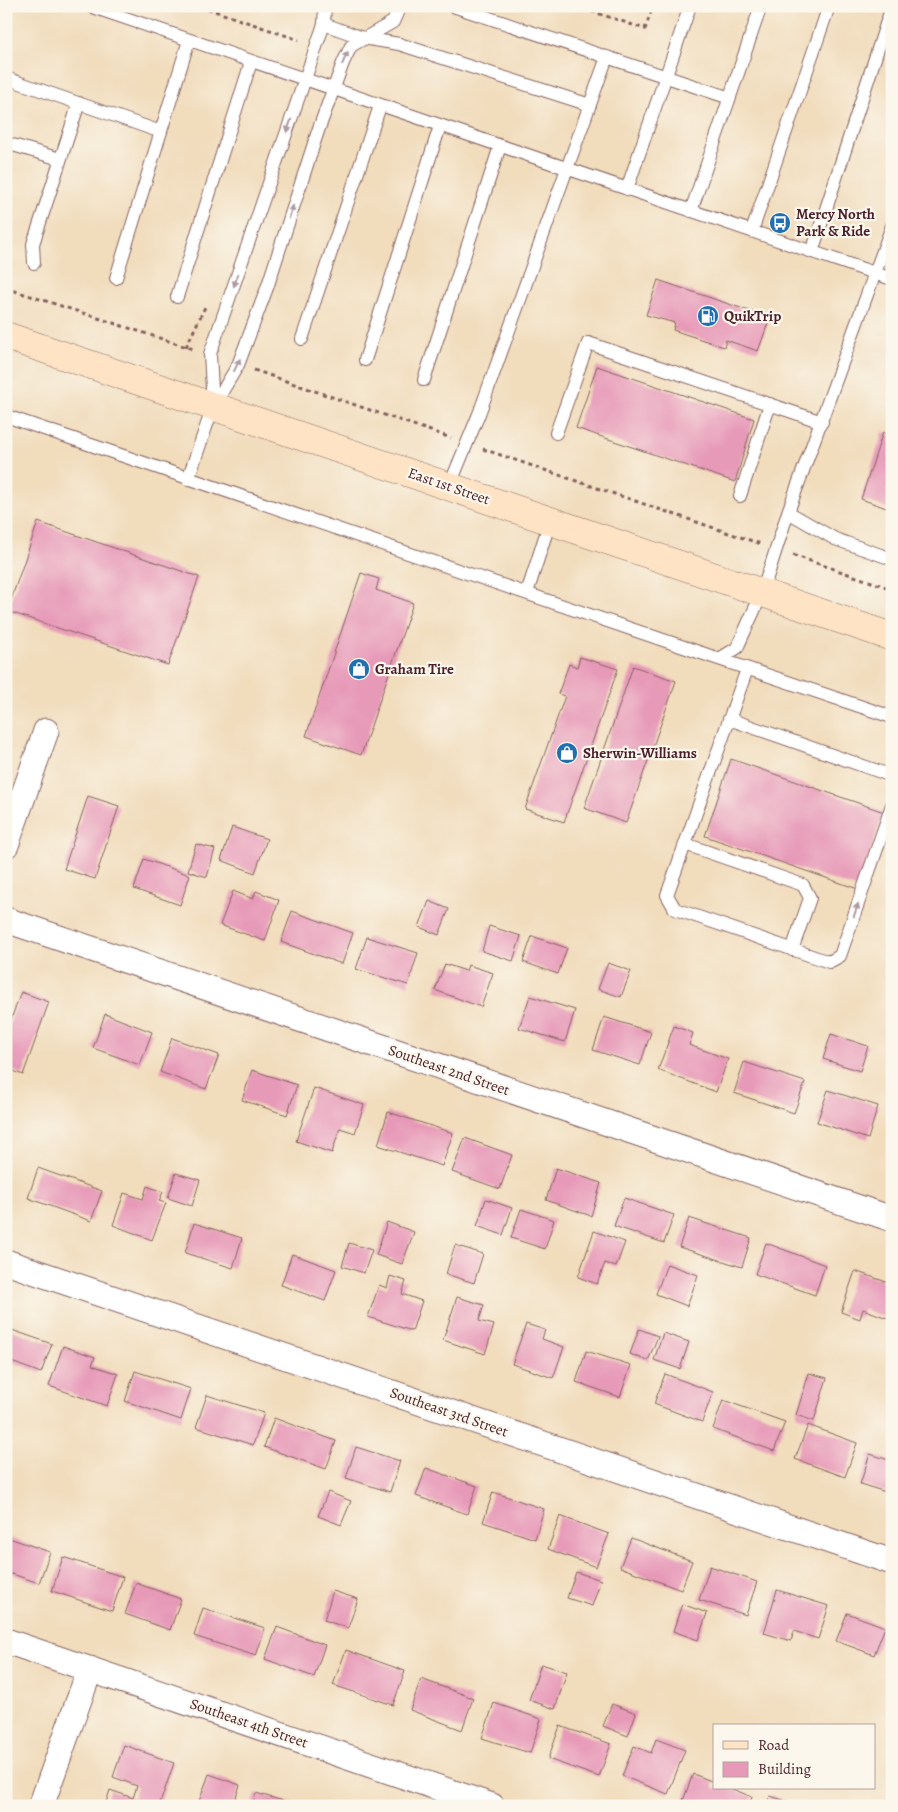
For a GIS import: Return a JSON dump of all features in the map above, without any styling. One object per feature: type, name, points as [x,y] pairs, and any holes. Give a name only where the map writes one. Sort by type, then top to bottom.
[{"type":"main road","name":"East 1st Street","points":[[6,336],[892,637]]},
{"type":"street","points":[[6,845],[46,731]]},
{"type":"street","name":"Southeast 2nd Street","points":[[6,920],[892,1219]]},
{"type":"street","name":"Southeast 3rd Street","points":[[6,1262],[892,1562]]},
{"type":"street","name":"Southeast 4th Street","points":[[6,1641],[492,1806]]},
{"type":"street","points":[[41,1806],[90,1669]]},
{"type":"lane","points":[[90,6],[892,279]]},
{"type":"lane","points":[[212,407],[210,354],[324,24],[325,6]]},
{"type":"lane","points":[[188,479],[212,407],[238,365],[267,288],[333,90],[351,46],[393,22],[400,6]]},
{"type":"lane","points":[[453,6],[730,98]]},
{"type":"lane","points":[[627,189],[690,6]]},
{"type":"lane","points":[[691,211],[761,6]]},
{"type":"lane","points":[[752,231],[828,6]]},
{"type":"lane","points":[[812,252],[888,8]]},
{"type":"lane","points":[[324,24],[363,38],[399,44],[590,105]]},
{"type":"lane","points":[[116,278],[189,40]]},
{"type":"lane","points":[[449,486],[479,414],[607,57]]},
{"type":"lane","points":[[177,297],[251,62]]},
{"type":"lane","points":[[6,78],[161,132]]},
{"type":"lane","points":[[34,263],[32,244],[79,103]]},
{"type":"lane","points":[[302,339],[380,106]]},
{"type":"lane","points":[[365,360],[440,126]]},
{"type":"lane","points":[[6,143],[60,159]]},
{"type":"lane","points":[[424,380],[500,146]]},
{"type":"lane","points":[[719,659],[737,648],[762,593],[788,512],[892,226]]},
{"type":"lane","points":[[556,432],[588,343],[822,422]]},
{"type":"lane","points":[[740,496],[770,404]]},
{"type":"lane","points":[[6,416],[892,717]]},
{"type":"lane","points":[[788,512],[835,539],[892,559]]},
{"type":"lane","points":[[526,592],[550,521]]},
{"type":"lane","points":[[747,668],[667,894],[675,909],[829,962],[840,956],[892,805]]},
{"type":"lane","points":[[729,719],[892,776]]},
{"type":"lane","points":[[686,844],[803,885],[810,898],[792,950]]},
{"type":"path","points":[[200,6],[305,41]]},
{"type":"path","points":[[576,6],[645,29],[652,6]]},
{"type":"building","name":"QuikTrip","points":[[658,280],[770,318],[758,351],[726,340],[724,347],[673,330],[675,323],[646,315]]},
{"type":"building","points":[[597,366],[754,419],[735,482],[576,428]]},
{"type":"building","points":[[883,432],[892,435],[892,510],[861,499]]},
{"type":"building","points":[[38,522],[199,577],[168,665],[7,611]]},
{"type":"building","name":"Graham Tire","points":[[361,573],[379,579],[376,590],[413,603],[361,755],[306,736]]},
{"type":"building","name":"Sherwin-Williams","points":[[580,657],[618,669],[564,822],[525,809],[565,696],[558,694],[569,664],[577,667]]},
{"type":"building","points":[[633,666],[676,681],[626,823],[584,808]]},
{"type":"building","points":[[731,759],[884,812],[858,889],[705,836]]},
{"type":"building","points":[[88,796],[119,806],[95,879],[64,869]]},
{"type":"building","points":[[232,827],[267,839],[255,873],[221,860]]},
{"type":"building","points":[[196,844],[215,849],[207,877],[188,871]]},
{"type":"building","points":[[144,859],[190,875],[180,905],[134,889]]},
{"type":"building","points":[[233,891],[253,899],[256,891],[279,900],[265,941],[220,925]]},
{"type":"building","points":[[429,901],[449,909],[439,935],[419,927]]},
{"type":"building","points":[[292,911],[353,933],[342,964],[281,942]]},
{"type":"building","points":[[489,926],[521,936],[513,961],[482,951]]},
{"type":"building","points":[[532,936],[567,948],[558,974],[523,962]]},
{"type":"building","points":[[367,937],[418,953],[408,985],[356,969]]},
{"type":"building","points":[[608,963],[631,971],[621,997],[598,989]]},
{"type":"building","points":[[445,964],[466,971],[468,965],[493,973],[481,1007],[435,990]]},
{"type":"building","points":[[21,992],[49,1002],[23,1075],[6,1068],[6,1033]]},
{"type":"building","points":[[530,996],[575,1010],[565,1042],[519,1028]]},
{"type":"building","points":[[105,1014],[152,1032],[140,1065],[93,1048]]},
{"type":"building","points":[[604,1017],[651,1032],[640,1065],[593,1050]]},
{"type":"building","points":[[674,1026],[693,1033],[689,1045],[728,1059],[716,1092],[658,1070]]},
{"type":"building","points":[[831,1034],[868,1046],[860,1071],[823,1059]]},
{"type":"building","points":[[172,1038],[219,1055],[206,1089],[160,1072]]},
{"type":"building","points":[[744,1062],[805,1082],[794,1113],[734,1093]]},
{"type":"building","points":[[252,1070],[297,1085],[287,1115],[242,1100]]},
{"type":"building","points":[[314,1088],[364,1105],[355,1133],[340,1128],[332,1153],[296,1141]]},
{"type":"building","points":[[828,1090],[878,1106],[868,1139],[817,1122]]},
{"type":"building","points":[[388,1112],[453,1133],[442,1166],[378,1145]]},
{"type":"building","points":[[465,1138],[512,1155],[500,1189],[452,1172]]},
{"type":"building","points":[[38,1168],[102,1191],[91,1221],[28,1198]]},
{"type":"building","points":[[556,1168],[601,1183],[591,1216],[546,1200]]},
{"type":"building","points":[[176,1173],[200,1180],[192,1206],[168,1198]]},
{"type":"building","points":[[147,1186],[163,1192],[159,1201],[166,1203],[152,1240],[113,1225],[124,1193],[143,1199]]},
{"type":"building","points":[[624,1198],[674,1215],[664,1243],[614,1226]]},
{"type":"building","points":[[486,1199],[512,1208],[503,1235],[477,1226]]},
{"type":"building","points":[[521,1209],[554,1220],[545,1249],[511,1238]]},
{"type":"building","points":[[689,1218],[751,1238],[742,1267],[679,1247]]},
{"type":"building","points":[[387,1222],[414,1232],[402,1264],[376,1255]]},
{"type":"building","points":[[194,1223],[242,1238],[233,1268],[185,1253]]},
{"type":"building","points":[[594,1231],[625,1242],[616,1267],[605,1263],[597,1284],[578,1277]]},
{"type":"building","points":[[349,1243],[372,1250],[364,1273],[342,1266]]},
{"type":"building","points":[[766,1243],[825,1265],[815,1295],[755,1274]]},
{"type":"building","points":[[455,1245],[483,1254],[474,1283],[446,1274]]},
{"type":"building","points":[[292,1254],[336,1270],[325,1301],[281,1285]]},
{"type":"building","points":[[667,1264],[698,1275],[687,1306],[656,1294]]},
{"type":"building","points":[[855,1271],[892,1284],[892,1304],[887,1318],[863,1309],[860,1319],[841,1312]]},
{"type":"building","points":[[390,1276],[406,1281],[402,1294],[422,1301],[412,1331],[368,1317],[379,1285],[387,1288]]},
{"type":"building","points":[[457,1297],[484,1305],[479,1321],[494,1325],[485,1354],[443,1340]]},
{"type":"building","points":[[526,1324],[545,1330],[542,1339],[564,1347],[553,1378],[512,1364]]},
{"type":"building","points":[[6,1328],[52,1344],[41,1373],[6,1360]]},
{"type":"building","points":[[639,1329],[658,1336],[648,1361],[630,1354]]},
{"type":"building","points":[[663,1333],[689,1342],[680,1369],[654,1360]]},
{"type":"building","points":[[63,1346],[95,1357],[92,1365],[118,1374],[107,1406],[49,1386]]},
{"type":"building","points":[[586,1351],[631,1365],[620,1397],[576,1382]]},
{"type":"building","points":[[135,1371],[191,1389],[181,1420],[125,1401]]},
{"type":"building","points":[[809,1373],[827,1378],[814,1421],[796,1415]]},
{"type":"building","points":[[665,1374],[713,1392],[702,1422],[654,1404]]},
{"type":"building","points":[[207,1395],[264,1413],[253,1445],[196,1427]]},
{"type":"building","points":[[723,1400],[785,1422],[774,1451],[713,1429]]},
{"type":"building","points":[[274,1418],[336,1441],[326,1469],[264,1447]]},
{"type":"building","points":[[808,1425],[857,1443],[845,1477],[795,1459]]},
{"type":"building","points":[[356,1447],[400,1461],[390,1492],[346,1478]]},
{"type":"building","points":[[870,1454],[892,1461],[892,1494],[860,1484]]},
{"type":"building","points":[[426,1468],[477,1486],[467,1514],[416,1496]]},
{"type":"building","points":[[328,1492],[351,1501],[341,1525],[318,1516]]},
{"type":"building","points":[[493,1492],[544,1509],[535,1539],[483,1522]]},
{"type":"building","points":[[560,1516],[609,1534],[596,1567],[548,1549]]},
{"type":"building","points":[[6,1537],[50,1552],[39,1583],[6,1572]]},
{"type":"building","points":[[631,1538],[692,1561],[681,1590],[620,1567]]},
{"type":"building","points":[[63,1557],[123,1577],[112,1611],[52,1591]]},
{"type":"building","points":[[710,1566],[757,1582],[746,1615],[699,1600]]},
{"type":"building","points":[[576,1572],[601,1580],[592,1606],[567,1598]]},
{"type":"building","points":[[136,1583],[181,1599],[170,1630],[125,1614]]},
{"type":"building","points":[[777,1590],[829,1606],[818,1639],[794,1631],[791,1641],[764,1633]]},
{"type":"building","points":[[333,1591],[358,1599],[348,1628],[324,1620]]},
{"type":"building","points":[[682,1604],[707,1613],[698,1640],[673,1631]]},
{"type":"building","points":[[203,1608],[265,1628],[256,1656],[194,1636]]},
{"type":"building","points":[[847,1613],[885,1627],[874,1655],[836,1641]]},
{"type":"building","points":[[277,1627],[325,1645],[314,1677],[265,1659]]},
{"type":"building","points":[[346,1650],[405,1671],[393,1705],[333,1685]]},
{"type":"building","points":[[541,1664],[567,1672],[555,1709],[529,1700]]},
{"type":"building","points":[[421,1679],[473,1698],[462,1730],[410,1710]]},
{"type":"building","points":[[494,1703],[541,1719],[530,1753],[482,1738]]},
{"type":"building","points":[[612,1704],[636,1713],[628,1736],[603,1726]]},
{"type":"building","points":[[560,1726],[611,1744],[599,1777],[548,1759]]},
{"type":"building","points":[[656,1739],[685,1750],[668,1794],[622,1776],[634,1746],[651,1753]]},
{"type":"building","points":[[124,1745],[174,1763],[159,1806],[138,1801],[137,1806],[105,1806],[110,1790],[133,1798],[137,1786],[113,1777]]},
{"type":"building","points":[[209,1774],[240,1785],[233,1806],[198,1804]]},
{"type":"building","points":[[693,1774],[713,1782],[713,1790],[735,1790],[752,1797],[749,1806],[681,1806]]},
{"type":"building","points":[[256,1793],[297,1805],[297,1806],[252,1806]]},
{"type":"building","points":[[770,1796],[800,1805],[800,1806],[767,1806]]},
{"type":"place","name":"Mercy North Park & Ride","points":[[780,223]]},
{"type":"place","name":"QuikTrip","points":[[708,316]]},
{"type":"place","name":"Graham Tire","points":[[359,669]]},
{"type":"place","name":"Sherwin-Williams","points":[[567,753]]}]
